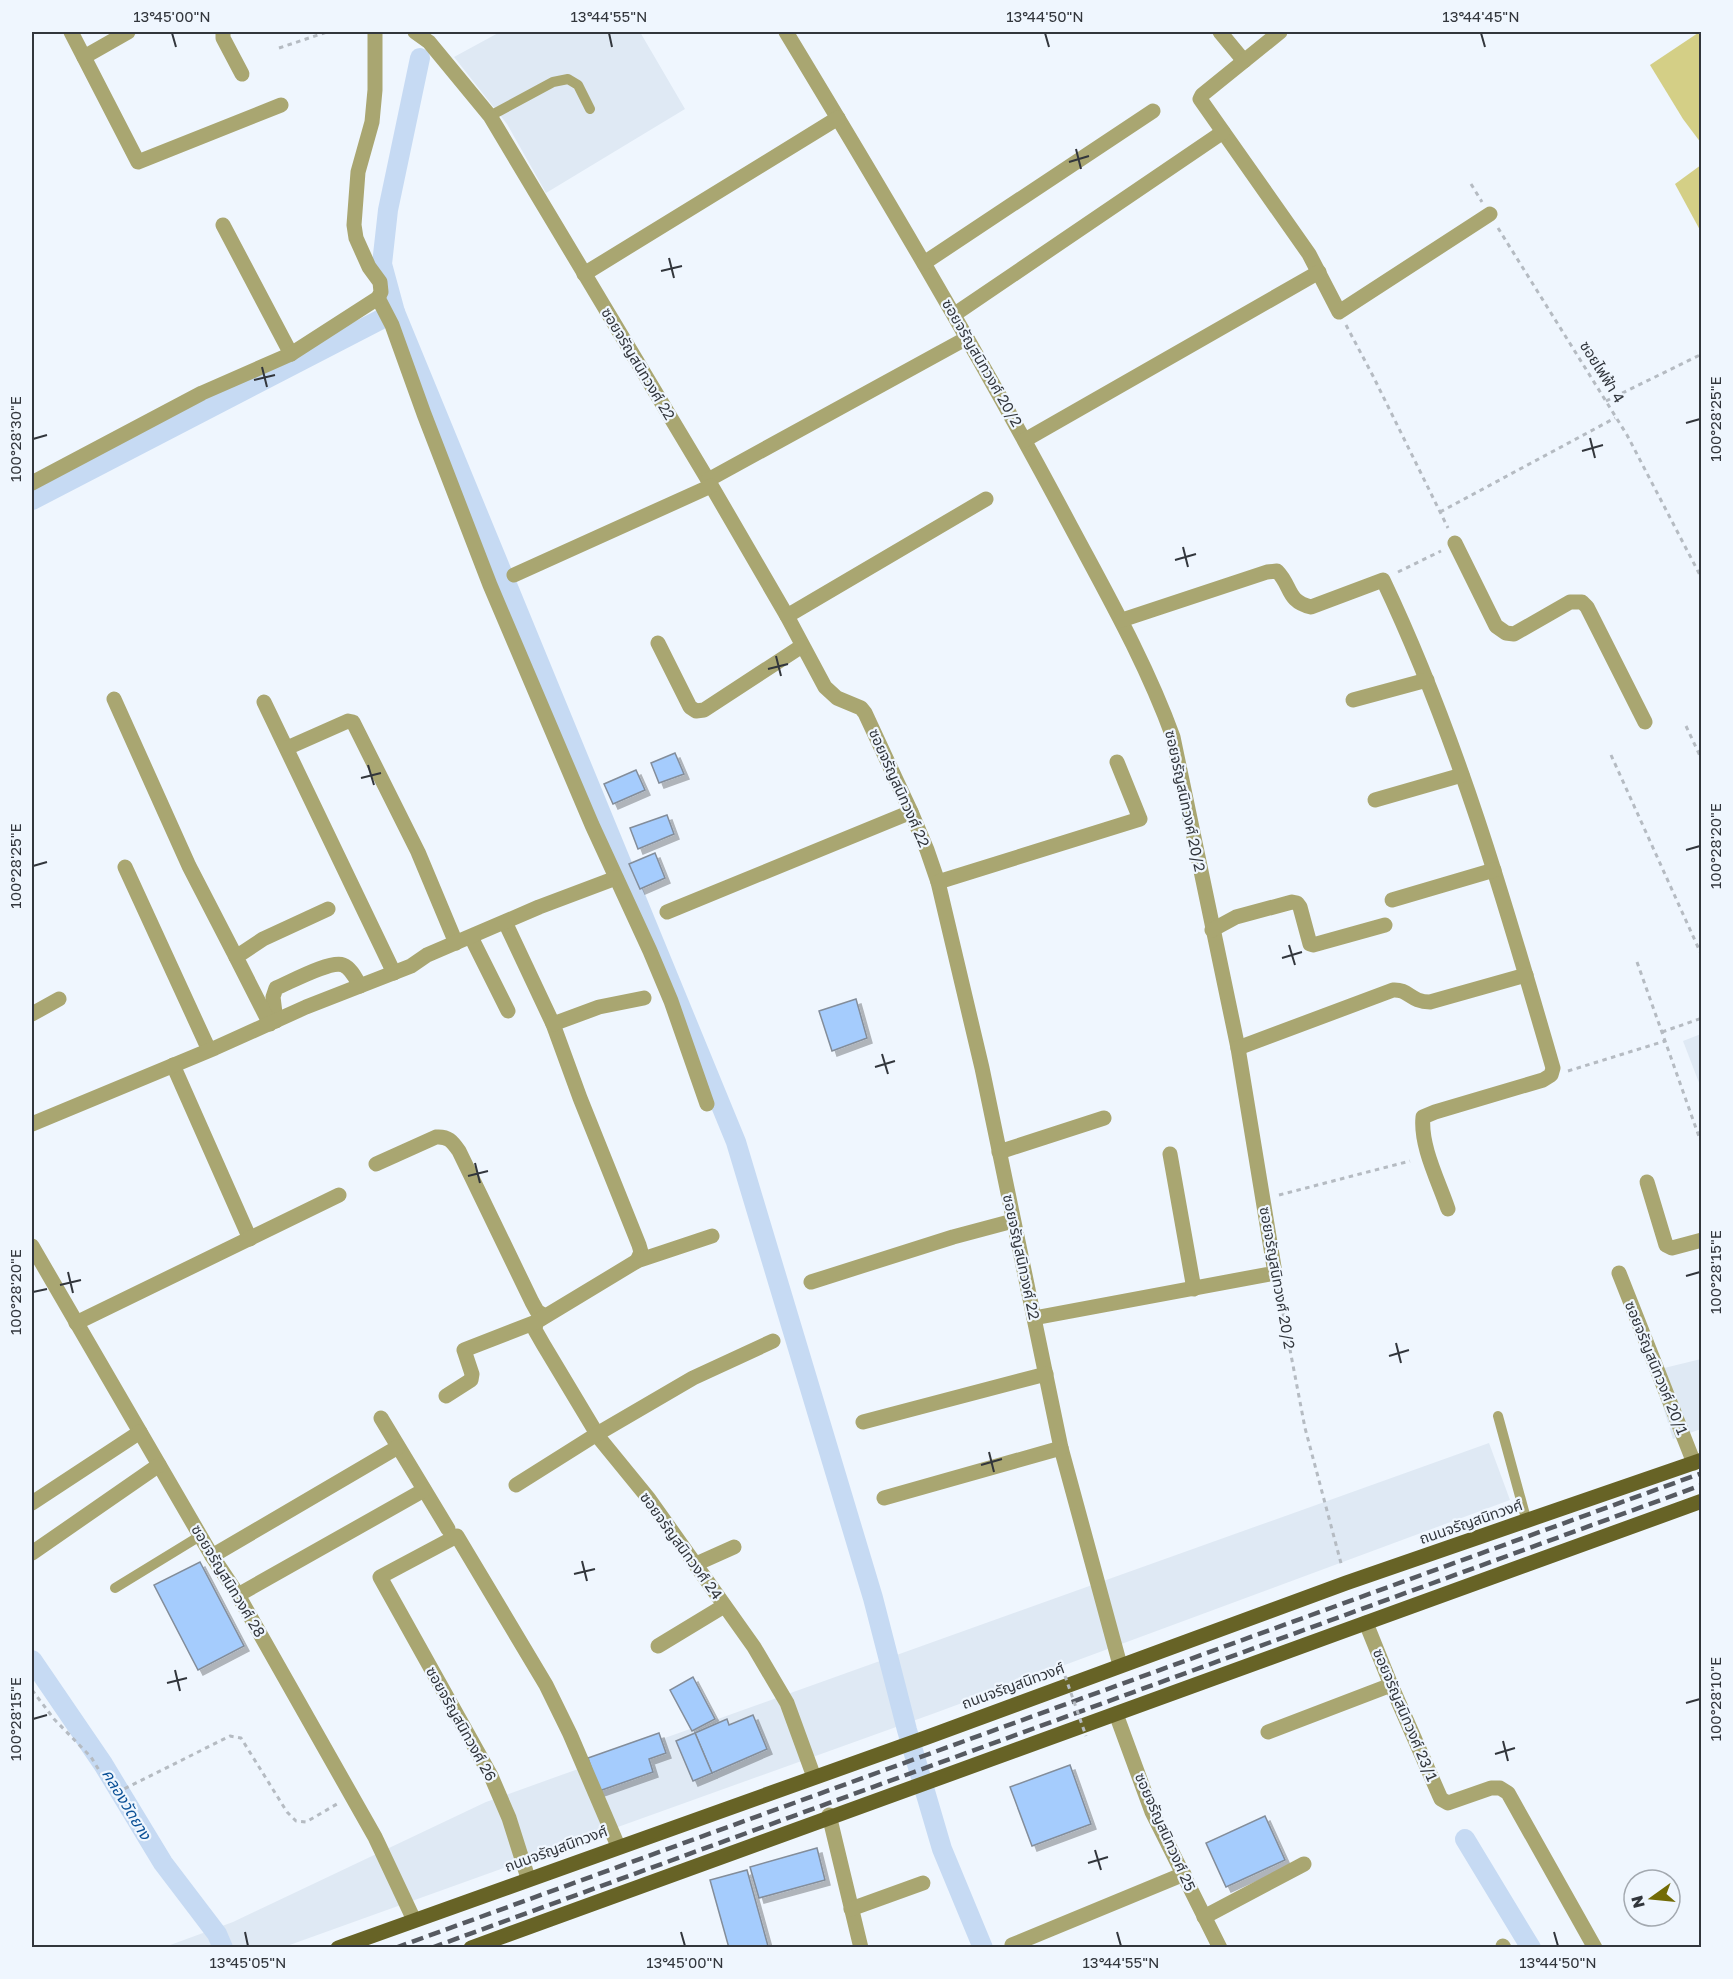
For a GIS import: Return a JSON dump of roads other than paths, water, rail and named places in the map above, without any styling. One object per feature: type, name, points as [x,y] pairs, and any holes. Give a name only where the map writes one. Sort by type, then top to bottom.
[{"type":"main road","name":"ถนนจรัญสนิทวงศ์","points":[[338,1947],[898,1748],[1346,1583],[1698,1461]]},
{"type":"main road","points":[[471,1947],[829,1815],[1116,1714],[1701,1501]]},
{"type":"street","points":[[70,32],[138,162],[281,105]]},
{"type":"street","points":[[84,57],[128,32]]},
{"type":"street","points":[[223,32],[223,38],[242,74]]},
{"type":"street","points":[[375,32],[375,90],[372,122],[358,172],[354,225],[356,238],[369,267],[380,282],[380,302],[392,325],[490,585],[671,1001],[707,1104]]},
{"type":"street","name":"ซอยจรัญสนิทวงศ์ 22","points":[[415,32],[429,42],[490,116],[710,483],[825,687],[837,698],[861,708],[865,713],[911,812],[938,882],[963,981],[1061,1448],[1120,1665]]},
{"type":"street","name":"ซอยจรัญสนิทวงศ์ 20/2","points":[[786,32],[955,314],[1025,440],[1122,620],[1163,709],[1173,737],[1238,1048],[1275,1273],[1194,1289]]},
{"type":"street","points":[[1220,32],[1244,61]]},
{"type":"street","points":[[1280,32],[1200,99],[1319,272],[1339,312],[1490,214]]},
{"type":"street","points":[[924,263],[1153,111]]},
{"type":"street","points":[[584,274],[838,118]]},
{"type":"street","points":[[955,314],[1223,132]]},
{"type":"street","points":[[223,225],[291,354]]},
{"type":"street","points":[[1025,440],[1319,272]]},
{"type":"street","points":[[32,483],[202,393],[291,354],[380,302]]},
{"type":"street","points":[[514,575],[710,483],[967,338]]},
{"type":"street","points":[[787,616],[986,499]]},
{"type":"street","points":[[1455,543],[1496,626],[1506,633],[1515,634],[1570,602],[1582,602],[1587,607],[1645,722]]},
{"type":"street","points":[[1122,620],[1267,572],[1277,571],[1283,576],[1293,597],[1300,604],[1311,607],[1383,580],[1427,680],[1462,775],[1494,870],[1553,1068],[1551,1075],[1543,1080],[1423,1117],[1422,1130],[1425,1143],[1448,1209]]},
{"type":"street","points":[[658,643],[690,707],[696,711],[705,710],[802,646]]},
{"type":"street","points":[[1353,700],[1427,680]]},
{"type":"street","points":[[114,699],[189,866],[273,1022]]},
{"type":"street","points":[[264,702],[394,973]]},
{"type":"street","points":[[286,748],[348,721],[353,722],[463,940],[508,1011]]},
{"type":"street","points":[[938,882],[1140,819],[1117,762]]},
{"type":"street","points":[[1375,800],[1462,775]]},
{"type":"street","points":[[667,912],[911,812]]},
{"type":"street","points":[[125,867],[209,1050]]},
{"type":"street","points":[[1392,900],[1494,870]]},
{"type":"street","points":[[32,1124],[394,973],[505,922],[616,878]]},
{"type":"street","points":[[1212,930],[1236,917],[1292,902],[1297,903],[1300,907],[1310,944],[1313,945],[1384,925]]},
{"type":"street","points":[[236,957],[263,939],[328,909]]},
{"type":"street","points":[[505,922],[554,1024],[580,1098],[639,1245],[641,1252],[637,1262]]},
{"type":"street","points":[[273,1022],[273,997],[276,988],[320,968],[343,965],[350,969],[360,986]]},
{"type":"street","points":[[1238,1048],[1394,990],[1402,989],[1419,1002],[1430,1002],[1526,975]]},
{"type":"street","points":[[554,1024],[599,1007],[644,998]]},
{"type":"street","points":[[32,1014],[59,999]]},
{"type":"street","points":[[173,1065],[250,1239]]},
{"type":"street","points":[[999,1152],[1104,1118]]},
{"type":"street","name":"ซอยจรัญสนิทวงศ์ 24","points":[[376,1164],[436,1137],[444,1136],[449,1139],[459,1151],[541,1319],[536,1330],[543,1344],[597,1434],[696,1564],[754,1647],[787,1703],[814,1777]]},
{"type":"street","points":[[1034,1318],[1194,1289],[1170,1154]]},
{"type":"street","points":[[1647,1182],[1666,1245],[1672,1248],[1701,1240]]},
{"type":"street","points":[[76,1323],[339,1195]]},
{"type":"street","points":[[811,1282],[1013,1221]]},
{"type":"street","points":[[446,1396],[471,1380],[472,1374],[464,1350],[541,1319],[637,1262],[712,1236]]},
{"type":"street","name":"ซอยจรัญสนิทวงศ์ 28","points":[[33,1253],[200,1536],[238,1595],[375,1837],[414,1920]]},
{"type":"street","name":"ซอยจรัญสนิทวงศ์ 20/1","points":[[1619,1273],[1698,1461]]},
{"type":"street","points":[[516,1485],[693,1378],[773,1341]]},
{"type":"street","points":[[863,1422],[1046,1374]]},
{"type":"street","points":[[381,1418],[448,1529]]},
{"type":"street","points":[[32,1503],[140,1432]]},
{"type":"street","points":[[212,1556],[398,1447]]},
{"type":"street","points":[[884,1498],[1061,1448]]},
{"type":"street","points":[[32,1553],[159,1465]]},
{"type":"street","points":[[238,1595],[424,1490]]},
{"type":"street","name":"ซอยจรัญสนิทวงศ์ 26","points":[[528,1878],[509,1818],[491,1776],[380,1577],[457,1536],[546,1684],[618,1846]]},
{"type":"street","points":[[696,1564],[734,1547]]},
{"type":"street","points":[[658,1646],[724,1606]]},
{"type":"street","name":"ซอยจรัญสนิทวงศ์ 23/1","points":[[1366,1623],[1441,1799],[1448,1803],[1491,1788],[1500,1788],[1508,1793],[1595,1947]]},
{"type":"street","points":[[1268,1731],[1391,1684]]},
{"type":"street","name":"ซอยจรัญสนิทวงศ์ 25","points":[[1116,1714],[1152,1812],[1220,1947]]},
{"type":"street","points":[[829,1815],[861,1947]]},
{"type":"street","points":[[1204,1917],[1304,1864]]},
{"type":"street","points":[[1012,1945],[1184,1874]]},
{"type":"street","points":[[851,1909],[923,1883]]},
{"type":"lane","points":[[490,116],[553,82],[568,79],[578,86],[590,109]]},
{"type":"lane","points":[[1498,1416],[1527,1522]]},
{"type":"lane","points":[[115,1588],[200,1536]]},
{"type":"waterway","points":[[420,58],[388,210],[382,264],[395,312],[736,1142],[873,1598],[907,1730],[942,1849],[983,1948]]},
{"type":"waterway","points":[[32,500],[395,312]]},
{"type":"waterway","name":"คลองวัดยาง","points":[[32,1660],[103,1764],[163,1863],[217,1934],[223,1948]]},
{"type":"waterway","points":[[1465,1839],[1531,1948]]},
{"type":"railway","points":[[395,1948],[1702,1473]]},
{"type":"railway","points":[[431,1948],[1702,1485]]}]
